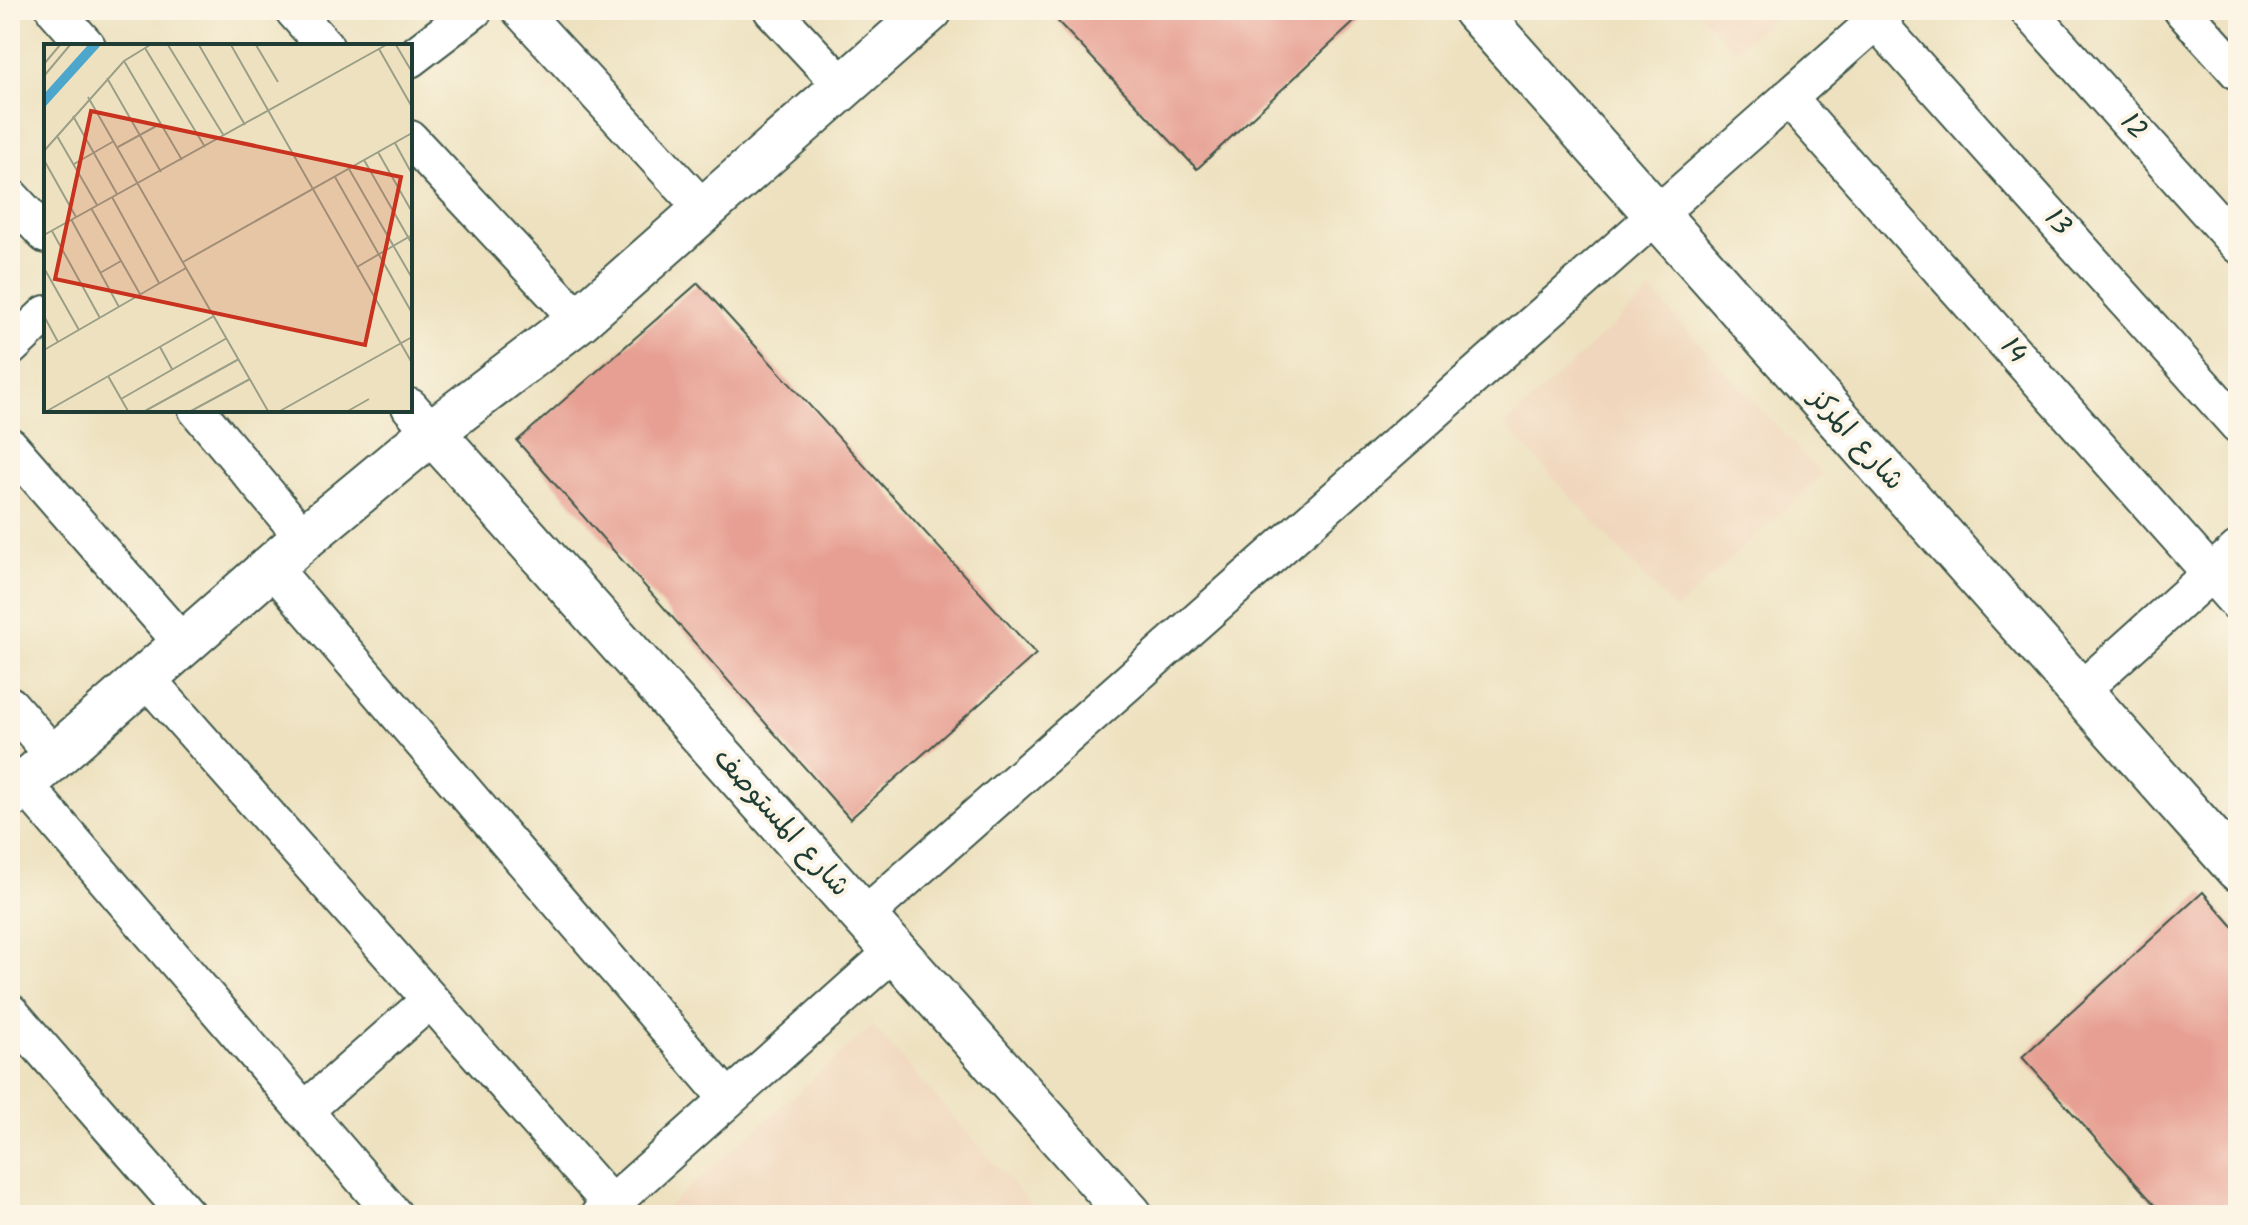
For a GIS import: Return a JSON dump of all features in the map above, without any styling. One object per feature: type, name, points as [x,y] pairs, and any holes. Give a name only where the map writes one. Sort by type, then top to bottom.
[{"type":"street","points":[[55,10],[85,44]]},
{"type":"street","points":[[293,10],[323,44]]},
{"type":"street","points":[[412,57],[474,10]]},
{"type":"street","points":[[520,10],[704,210]]},
{"type":"street","points":[[772,10],[843,86]]},
{"type":"street","points":[[30,779],[304,538],[421,420],[579,320],[930,10]]},
{"type":"street","name":"شارع المركز","points":[[1475,10],[2238,869]]},
{"type":"street","name":"12","points":[[2028,10],[2238,245]]},
{"type":"street","points":[[2182,10],[2238,72]]},
{"type":"street","points":[[864,916],[1882,15]]},
{"type":"street","name":"13","points":[[1882,15],[2238,425]]},
{"type":"street","name":"14","points":[[1788,98],[2238,604]]},
{"type":"street","points":[[412,141],[579,320]]},
{"type":"street","points":[[10,196],[44,233]]},
{"type":"street","points":[[10,348],[44,316]]},
{"type":"street","points":[[199,412],[304,538]]},
{"type":"street","name":"شارع المستوصف","points":[[421,420],[1130,1215]]},
{"type":"street","points":[[10,446],[183,644]]},
{"type":"street","points":[[2080,691],[2238,549]]},
{"type":"street","points":[[272,567],[728,1099]]},
{"type":"street","points":[[146,678],[430,1000],[605,1210],[894,951]]},
{"type":"street","points":[[10,705],[30,779],[304,1111],[394,1215]]},
{"type":"street","points":[[304,1111],[430,1000]]},
{"type":"street","points":[[10,1012],[187,1215]]},
{"type":"shaded area","points":[[1697,10],[1781,10],[1734,52]]},
{"type":"shaded area","points":[[1651,291],[1822,475],[1675,610],[1505,425]]},
{"type":"shaded area","points":[[873,1026],[1040,1215],[658,1215]]},
{"type":"building","points":[[1047,10],[1367,10],[1197,169]]},
{"type":"building","points":[[698,283],[1036,654],[850,819],[517,441]]},
{"type":"building","points":[[2203,892],[2238,932],[2238,1215],[2164,1215],[2022,1057]]}]
